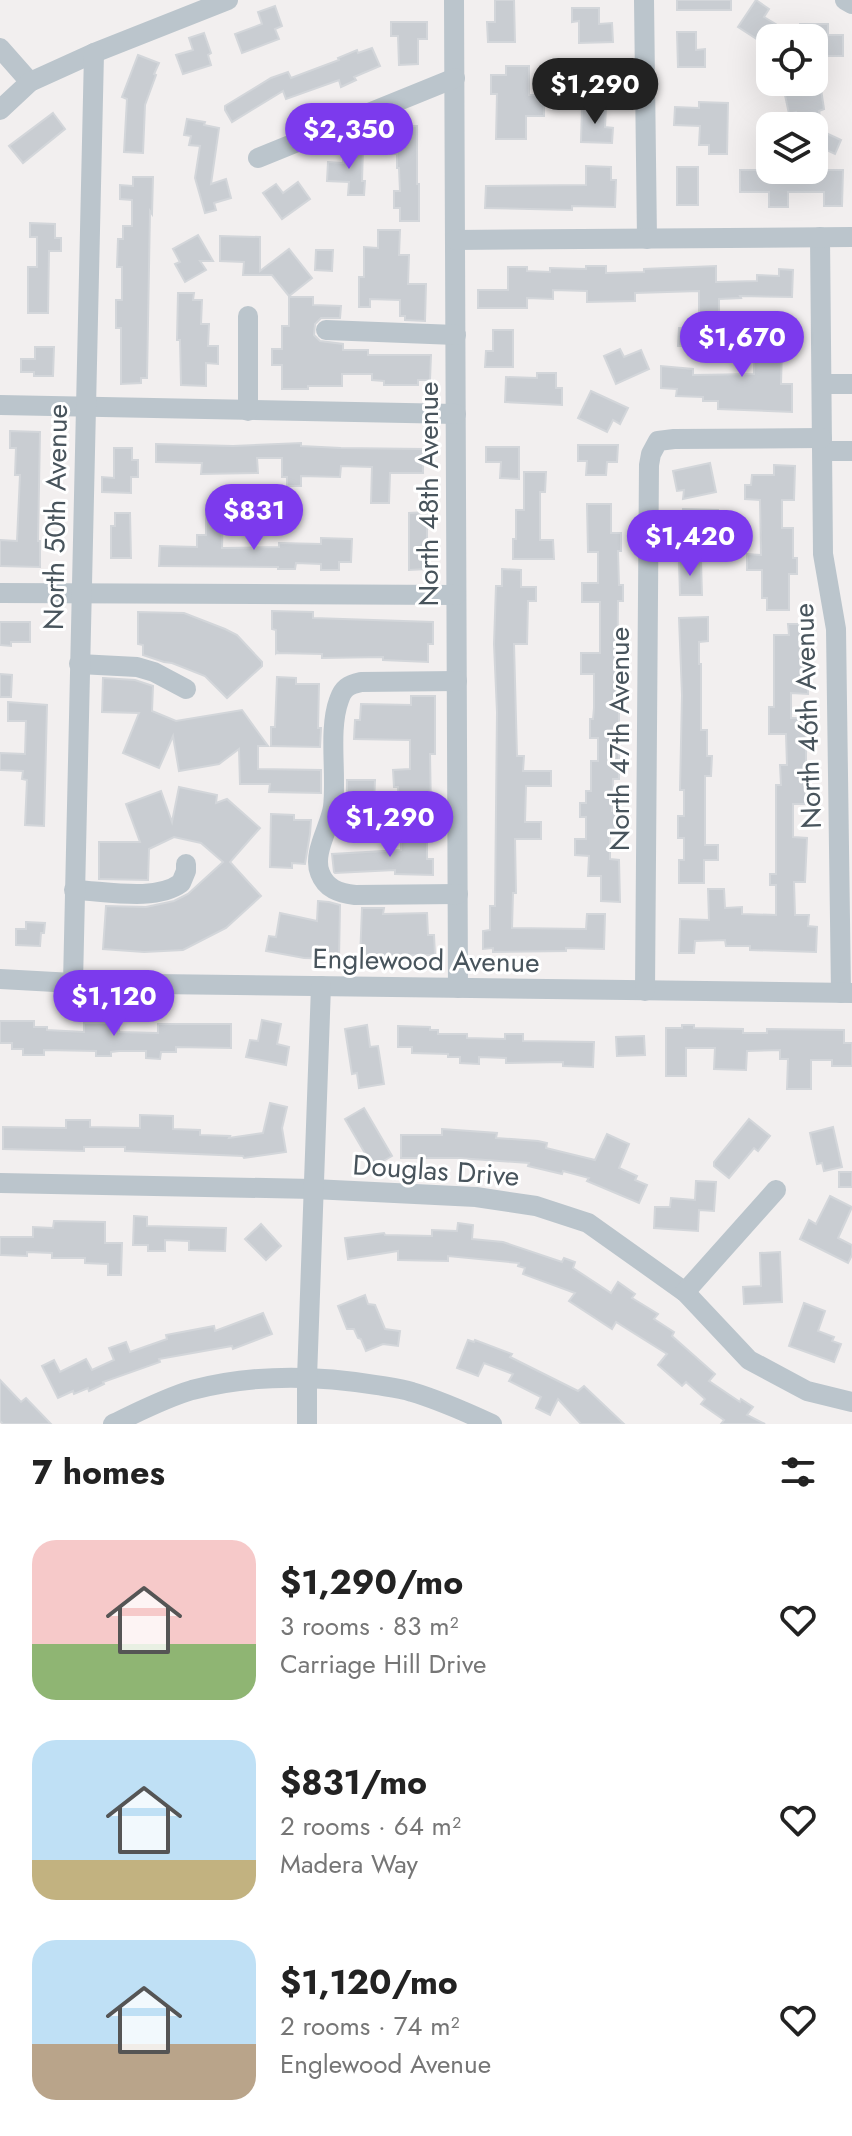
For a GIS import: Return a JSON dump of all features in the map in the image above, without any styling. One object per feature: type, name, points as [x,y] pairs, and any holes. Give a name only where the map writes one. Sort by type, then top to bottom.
[{"type":"street","points":[[0,110],[30,82],[228,0]]},
{"type":"street","name":"North 48th Avenue","points":[[454,0],[458,988]]},
{"type":"street","points":[[644,0],[647,239]]},
{"type":"street","points":[[845,0],[852,4]]},
{"type":"street","points":[[0,48],[30,82]]},
{"type":"street","name":"North 50th Avenue","points":[[73,983],[94,53]]},
{"type":"street","points":[[258,158],[455,78]]},
{"type":"street","points":[[820,237],[822,445],[852,451]]},
{"type":"street","points":[[455,240],[852,237]]},
{"type":"street","points":[[248,316],[248,411]]},
{"type":"street","points":[[326,330],[456,335]]},
{"type":"street","points":[[822,384],[852,384]]},
{"type":"street","points":[[0,405],[456,414]]},
{"type":"street","name":"North 47th Avenue","points":[[645,991],[651,454],[658,441],[674,439],[822,445]]},
{"type":"street","name":"North 46th Avenue","points":[[822,445],[823,554],[844,629],[846,993]]},
{"type":"street","points":[[0,593],[456,595]]},
{"type":"street","points":[[79,664],[137,667],[154,672],[186,689]]},
{"type":"street","points":[[457,681],[361,682],[348,685],[342,692],[335,720],[333,807],[318,866],[327,886],[339,893],[458,894]]},
{"type":"street","points":[[74,890],[164,892],[181,883],[186,864]]},
{"type":"street","name":"Englewood Avenue","points":[[0,979],[73,983],[846,993]]},
{"type":"street","points":[[307,1424],[321,986]]},
{"type":"street","name":"Douglas Drive","points":[[0,1183],[313,1189],[476,1197],[536,1206],[588,1223],[685,1292],[749,1360],[807,1391],[852,1402]]},
{"type":"street","points":[[685,1292],[776,1190]]},
{"type":"street","points":[[113,1424],[192,1391],[259,1378],[358,1382],[410,1391],[492,1424]]},
{"type":"building","points":[[495,0],[514,0],[515,42],[488,42],[487,22],[495,22]]},
{"type":"building","points":[[677,0],[731,0],[731,10],[677,10]]},
{"type":"building","points":[[756,0],[769,9],[764,17],[776,24],[756,24],[756,39],[738,27]]},
{"type":"building","points":[[275,6],[282,26],[275,29],[279,39],[242,53],[235,34],[262,24],[258,12]]},
{"type":"building","points":[[572,8],[599,8],[599,24],[612,23],[613,42],[579,43],[579,21],[572,22]]},
{"type":"building","points":[[391,22],[427,22],[427,39],[418,39],[418,64],[399,65],[398,36],[391,36]]},
{"type":"building","points":[[677,32],[696,32],[696,50],[705,49],[705,67],[678,67]]},
{"type":"building","points":[[204,33],[211,53],[208,55],[211,65],[183,74],[176,55],[193,50],[189,38]]},
{"type":"building","points":[[828,35],[843,35],[843,56],[828,56]]},
{"type":"building","points":[[372,48],[380,66],[354,77],[356,80],[341,87],[339,80],[286,99],[283,91],[232,122],[225,110],[225,106],[271,78],[288,72],[291,78],[357,50],[358,53]]},
{"type":"building","points":[[138,55],[159,63],[145,105],[143,153],[124,152],[127,99],[122,97]]},
{"type":"building","points":[[506,66],[529,66],[529,95],[544,95],[544,116],[526,116],[526,139],[496,139],[497,94],[491,94],[491,75],[506,75]]},
{"type":"building","points":[[785,96],[822,96],[824,109],[819,112],[789,112]]},
{"type":"building","points":[[699,102],[728,103],[727,154],[709,154],[709,145],[699,145],[700,126],[674,125],[675,107],[699,108]]},
{"type":"building","points":[[582,107],[606,107],[605,127],[613,128],[612,143],[581,142]]},
{"type":"building","points":[[53,113],[65,129],[23,163],[9,146]]},
{"type":"building","points":[[187,119],[219,128],[211,184],[226,179],[231,198],[214,203],[216,210],[205,213],[195,178],[200,146],[189,145],[191,136],[184,135]]},
{"type":"building","points":[[396,126],[417,126],[419,221],[400,221],[400,208],[394,208],[394,191],[400,191],[399,168],[397,154],[390,154],[390,141],[396,141]]},
{"type":"building","points":[[828,134],[841,140],[835,154],[828,151]]},
{"type":"building","points":[[344,147],[363,148],[364,195],[348,195],[349,182],[327,181],[328,162],[343,163]]},
{"type":"building","points":[[586,166],[611,167],[611,180],[616,180],[615,207],[572,206],[572,210],[485,208],[486,186],[586,185]]},
{"type":"building","points":[[677,167],[698,167],[698,205],[677,205]]},
{"type":"building","points":[[740,170],[756,170],[756,184],[828,184],[828,170],[843,170],[842,206],[824,206],[824,192],[788,192],[788,207],[769,207],[769,192],[740,192]]},
{"type":"building","points":[[133,177],[153,177],[147,378],[141,378],[141,383],[121,384],[121,328],[116,328],[116,300],[122,300],[122,267],[117,267],[118,239],[123,239],[123,226],[132,226],[132,200],[120,199],[120,185],[133,186]]},
{"type":"building","points":[[298,182],[310,199],[282,219],[263,193],[276,184],[283,193]]},
{"type":"building","points":[[30,223],[55,224],[55,238],[61,238],[61,251],[49,251],[48,313],[28,313],[28,267],[37,267],[37,237],[30,237]]},
{"type":"building","points":[[378,230],[400,230],[399,255],[409,255],[408,284],[426,284],[425,321],[405,320],[405,316],[400,316],[400,300],[370,299],[370,307],[359,307],[359,277],[364,277],[364,247],[378,248]]},
{"type":"building","points":[[198,235],[213,261],[200,261],[206,270],[185,282],[175,264],[180,262],[173,249]]},
{"type":"building","points":[[220,236],[260,237],[260,271],[289,249],[312,278],[289,296],[272,275],[243,275],[244,262],[220,261]]},
{"type":"building","points":[[316,250],[333,250],[332,271],[315,270]]},
{"type":"building","points":[[586,266],[606,266],[606,273],[716,266],[716,282],[757,281],[757,275],[779,276],[779,269],[793,270],[792,297],[740,296],[719,299],[719,314],[699,314],[699,291],[635,293],[635,301],[587,302],[587,291],[553,290],[553,299],[527,298],[527,308],[478,308],[478,290],[508,290],[508,267],[550,272],[550,268],[586,269]]},
{"type":"building","points":[[178,293],[194,293],[193,300],[202,300],[201,324],[209,324],[208,346],[218,346],[218,364],[206,363],[206,386],[181,385],[180,340],[177,340]]},
{"type":"building","points":[[289,297],[313,297],[313,305],[341,306],[340,318],[321,318],[315,324],[314,335],[320,341],[343,344],[343,350],[368,350],[368,355],[431,355],[430,380],[418,380],[418,385],[384,385],[384,381],[372,380],[372,374],[342,374],[342,386],[282,389],[282,365],[272,365],[272,349],[282,349],[282,326],[289,326]]},
{"type":"building","points":[[679,328],[694,329],[694,346],[678,346]]},
{"type":"building","points":[[755,328],[794,329],[793,348],[782,348],[781,384],[792,384],[792,412],[718,409],[718,401],[676,396],[677,389],[661,388],[661,366],[693,369],[693,375],[754,374]]},
{"type":"building","points":[[493,330],[513,330],[513,367],[485,367],[486,351],[493,351]]},
{"type":"building","points":[[35,347],[54,347],[53,376],[21,372],[21,359],[35,359]]},
{"type":"building","points":[[620,349],[624,357],[641,350],[649,369],[616,384],[604,356]]},
{"type":"building","points":[[537,373],[556,373],[556,388],[562,388],[562,405],[505,402],[506,377],[537,378]]},
{"type":"building","points":[[591,391],[628,408],[620,424],[613,420],[607,432],[578,418]]},
{"type":"building","points":[[10,431],[40,432],[40,567],[0,566],[0,540],[17,541],[20,475],[15,475],[16,448],[10,448]]},
{"type":"building","points":[[301,443],[301,446],[341,448],[423,449],[423,473],[390,473],[389,503],[371,503],[372,467],[341,466],[340,477],[301,476],[301,486],[287,486],[287,477],[282,477],[282,458],[257,458],[258,473],[201,474],[202,463],[156,462],[156,444],[233,446]]},
{"type":"building","points":[[578,445],[618,445],[617,462],[607,462],[606,475],[586,475],[587,461],[578,461]]},
{"type":"building","points":[[486,447],[519,447],[519,479],[500,478],[501,462],[486,462]]},
{"type":"building","points":[[114,448],[132,448],[132,460],[138,460],[138,477],[131,477],[131,493],[102,492],[102,477],[114,478]]},
{"type":"building","points":[[710,463],[716,492],[683,499],[684,490],[677,491],[673,471]]},
{"type":"building","points":[[774,465],[795,466],[794,500],[782,500],[782,528],[793,528],[793,558],[797,558],[797,574],[789,574],[789,610],[767,610],[767,598],[762,598],[762,570],[747,570],[747,554],[761,555],[760,500],[745,499],[745,485],[751,485],[752,475],[774,475]]},
{"type":"building","points":[[524,472],[546,472],[545,492],[540,492],[540,540],[553,540],[554,559],[513,559],[516,510],[524,510]]},
{"type":"building","points":[[587,504],[611,504],[611,533],[621,533],[621,551],[618,551],[619,585],[623,585],[623,601],[618,601],[619,779],[613,779],[612,811],[619,811],[619,830],[610,830],[610,859],[619,860],[620,902],[601,901],[601,876],[588,876],[589,856],[575,855],[575,839],[586,839],[586,817],[580,817],[580,803],[586,803],[586,791],[591,791],[591,761],[598,761],[598,738],[590,738],[594,674],[581,674],[581,653],[600,653],[600,602],[582,602],[582,583],[598,583],[598,552],[588,552]]},
{"type":"building","points":[[206,509],[223,509],[222,548],[279,547],[279,543],[321,544],[321,538],[352,539],[351,562],[339,562],[339,570],[321,570],[321,564],[296,563],[295,569],[159,566],[160,546],[197,547],[197,535],[206,535]]},
{"type":"building","points":[[683,509],[718,510],[718,525],[706,524],[706,538],[688,538],[688,525],[683,525]]},
{"type":"building","points":[[427,512],[427,569],[409,570],[409,513]]},
{"type":"building","points":[[115,513],[130,513],[131,558],[111,558],[111,526],[115,526]]},
{"type":"building","points":[[679,561],[701,561],[702,595],[680,595]]},
{"type":"building","points":[[502,569],[521,570],[521,587],[536,587],[536,601],[528,601],[527,644],[514,644],[517,756],[524,756],[523,771],[551,771],[551,786],[526,786],[525,822],[541,822],[541,839],[515,839],[516,893],[513,893],[512,928],[586,929],[587,914],[605,914],[604,949],[493,952],[493,948],[483,949],[483,931],[490,930],[490,906],[495,906],[497,712],[494,644],[496,586],[502,586]]},
{"type":"building","points":[[272,611],[313,612],[313,618],[433,622],[433,644],[428,644],[428,662],[276,653]]},
{"type":"building","points":[[138,612],[184,613],[225,629],[237,635],[262,662],[262,666],[227,698],[205,676],[143,655],[143,645],[138,644]]},
{"type":"building","points":[[708,617],[708,641],[699,642],[701,730],[707,730],[707,756],[712,756],[711,776],[705,776],[705,845],[718,845],[718,860],[704,860],[704,883],[679,883],[679,860],[684,860],[684,838],[678,838],[678,816],[684,816],[684,790],[680,790],[682,695],[679,618]]},
{"type":"building","points":[[0,622],[30,622],[30,642],[0,645]]},
{"type":"building","points":[[788,624],[808,624],[808,694],[791,693],[791,718],[806,718],[806,804],[793,804],[793,837],[807,838],[805,882],[794,882],[795,915],[809,915],[808,926],[817,927],[816,952],[750,950],[750,946],[726,946],[725,940],[695,941],[694,953],[679,953],[680,919],[709,920],[708,889],[724,889],[725,908],[742,907],[742,914],[776,915],[776,885],[770,885],[770,874],[776,874],[776,785],[781,785],[780,765],[787,765],[786,734],[769,734],[769,707],[774,707],[774,635],[789,635]]},
{"type":"building","points":[[0,674],[12,675],[11,697],[0,697]]},
{"type":"building","points":[[277,677],[296,678],[296,684],[319,684],[320,747],[271,746]]},
{"type":"building","points":[[103,678],[135,680],[153,686],[152,711],[176,721],[242,710],[268,746],[258,746],[258,769],[321,770],[321,793],[269,792],[270,784],[240,784],[239,749],[219,764],[179,771],[173,736],[159,768],[123,753],[139,713],[102,712]]},
{"type":"building","points":[[411,696],[435,696],[435,754],[430,754],[431,811],[399,812],[398,787],[394,787],[393,770],[410,769],[410,740],[354,739],[355,720],[360,720],[361,704],[411,705]]},
{"type":"building","points":[[8,702],[47,705],[44,826],[25,825],[27,780],[22,779],[23,771],[0,770],[0,753],[25,754],[26,721],[8,721]]},
{"type":"building","points":[[347,780],[375,780],[374,803],[347,802]]},
{"type":"building","points":[[179,787],[217,795],[216,803],[227,799],[260,828],[230,862],[261,896],[226,928],[183,950],[144,952],[103,949],[106,906],[146,907],[174,901],[188,894],[223,862],[201,843],[174,837],[149,849],[148,880],[99,879],[99,842],[140,842],[126,804],[161,791],[172,822]]},
{"type":"building","points":[[271,814],[294,815],[294,820],[311,820],[305,864],[292,863],[292,868],[270,867]]},
{"type":"building","points":[[401,834],[427,835],[427,859],[433,859],[433,875],[395,874],[395,870],[334,872],[332,854],[401,850]]},
{"type":"building","points":[[318,901],[340,905],[339,959],[304,958],[266,951],[269,936],[276,937],[280,913],[317,921]]},
{"type":"building","points":[[362,908],[384,908],[383,914],[427,913],[428,935],[434,935],[435,955],[360,959]]},
{"type":"building","points":[[26,922],[45,923],[40,946],[16,945],[16,929],[26,929]]},
{"type":"building","points":[[262,1020],[281,1024],[277,1044],[289,1047],[286,1065],[246,1057],[250,1040],[258,1041]]},
{"type":"building","points":[[0,1021],[34,1021],[34,1027],[47,1027],[47,1030],[84,1032],[84,1023],[119,1023],[119,1032],[158,1033],[158,1024],[231,1024],[231,1048],[176,1047],[176,1052],[161,1052],[160,1059],[146,1058],[146,1051],[119,1051],[111,1052],[111,1056],[96,1056],[96,1051],[44,1050],[44,1055],[23,1055],[23,1049],[12,1049],[12,1043],[0,1043]]},
{"type":"building","points":[[367,1025],[370,1047],[378,1046],[384,1084],[359,1088],[357,1073],[352,1074],[345,1029]]},
{"type":"building","points":[[682,1025],[743,1029],[743,1033],[767,1033],[767,1029],[844,1030],[844,1043],[852,1043],[852,1066],[832,1066],[832,1060],[811,1060],[811,1089],[787,1089],[788,1059],[780,1059],[780,1050],[747,1051],[746,1070],[714,1069],[715,1048],[686,1048],[686,1076],[666,1076],[666,1028],[682,1028]]},
{"type":"building","points":[[398,1026],[430,1027],[430,1030],[438,1030],[438,1034],[467,1034],[467,1038],[505,1039],[505,1034],[523,1034],[523,1041],[594,1042],[593,1067],[563,1066],[563,1062],[506,1063],[506,1058],[479,1057],[479,1064],[460,1063],[460,1057],[448,1057],[448,1054],[412,1053],[412,1047],[398,1047]]},
{"type":"building","points":[[644,1036],[645,1055],[617,1056],[616,1037]]},
{"type":"building","points":[[270,1103],[287,1107],[282,1128],[286,1152],[244,1158],[125,1151],[125,1147],[84,1147],[84,1151],[3,1149],[3,1127],[66,1128],[66,1120],[90,1120],[90,1127],[140,1128],[140,1115],[173,1116],[173,1129],[200,1130],[200,1135],[229,1138],[263,1133]]},
{"type":"building","points":[[364,1108],[392,1156],[373,1167],[345,1119]]},
{"type":"building","points":[[749,1119],[770,1136],[758,1151],[754,1148],[729,1178],[714,1166],[714,1162]]},
{"type":"building","points":[[833,1127],[842,1167],[824,1171],[822,1163],[817,1164],[810,1133]]},
{"type":"building","points":[[442,1129],[497,1133],[496,1138],[538,1141],[547,1143],[546,1148],[595,1160],[607,1134],[629,1144],[619,1168],[637,1176],[635,1180],[647,1185],[639,1203],[587,1181],[589,1178],[528,1166],[529,1163],[401,1158],[401,1135],[442,1135]]},
{"type":"building","points":[[839,1172],[852,1172],[852,1187],[839,1187]]},
{"type":"building","points":[[696,1181],[716,1182],[714,1211],[699,1210],[698,1231],[654,1228],[655,1207],[670,1207],[671,1198],[695,1200]]},
{"type":"building","points":[[830,1196],[852,1207],[838,1238],[852,1245],[848,1263],[800,1239],[809,1220],[816,1224]]},
{"type":"building","points":[[134,1216],[147,1217],[147,1226],[226,1228],[225,1251],[189,1250],[189,1241],[165,1240],[165,1251],[148,1251],[148,1245],[133,1245]]},
{"type":"building","points":[[54,1221],[105,1222],[105,1243],[122,1243],[121,1275],[108,1275],[108,1264],[85,1263],[85,1258],[52,1258],[52,1253],[27,1252],[27,1256],[0,1255],[0,1237],[33,1237],[33,1227],[53,1228]]},
{"type":"building","points":[[458,1223],[473,1225],[472,1239],[503,1242],[562,1262],[564,1258],[575,1262],[573,1268],[611,1293],[618,1282],[635,1294],[632,1298],[658,1314],[654,1319],[674,1332],[672,1336],[715,1374],[709,1381],[753,1407],[747,1415],[765,1424],[721,1424],[724,1420],[701,1404],[705,1399],[686,1382],[682,1386],[658,1365],[667,1354],[616,1322],[612,1329],[569,1301],[575,1293],[523,1274],[525,1268],[518,1266],[519,1263],[448,1256],[448,1261],[398,1260],[398,1251],[348,1259],[345,1238],[384,1233],[432,1236],[432,1230],[457,1231]]},
{"type":"building","points":[[261,1224],[281,1246],[266,1260],[245,1239]]},
{"type":"building","points":[[780,1252],[782,1302],[744,1304],[743,1287],[761,1286],[760,1253]]},
{"type":"building","points":[[365,1295],[368,1304],[375,1305],[385,1329],[400,1331],[398,1346],[383,1344],[366,1351],[354,1329],[347,1329],[338,1306]]},
{"type":"building","points":[[804,1303],[825,1311],[818,1331],[834,1337],[832,1341],[841,1344],[834,1362],[789,1346]]},
{"type":"building","points":[[263,1313],[272,1334],[233,1349],[232,1346],[159,1359],[160,1362],[103,1382],[89,1391],[88,1388],[74,1394],[73,1391],[58,1398],[42,1366],[54,1360],[60,1372],[86,1359],[92,1370],[114,1360],[109,1348],[126,1342],[130,1352],[167,1339],[166,1335],[214,1326],[215,1331]]},
{"type":"building","points":[[468,1340],[512,1354],[510,1357],[578,1391],[584,1386],[624,1424],[581,1424],[558,1399],[550,1415],[536,1408],[541,1397],[509,1381],[513,1374],[484,1363],[478,1376],[457,1368]]},
{"type":"building","points":[[0,1380],[21,1402],[26,1398],[51,1424],[3,1424],[0,1421]]}]
